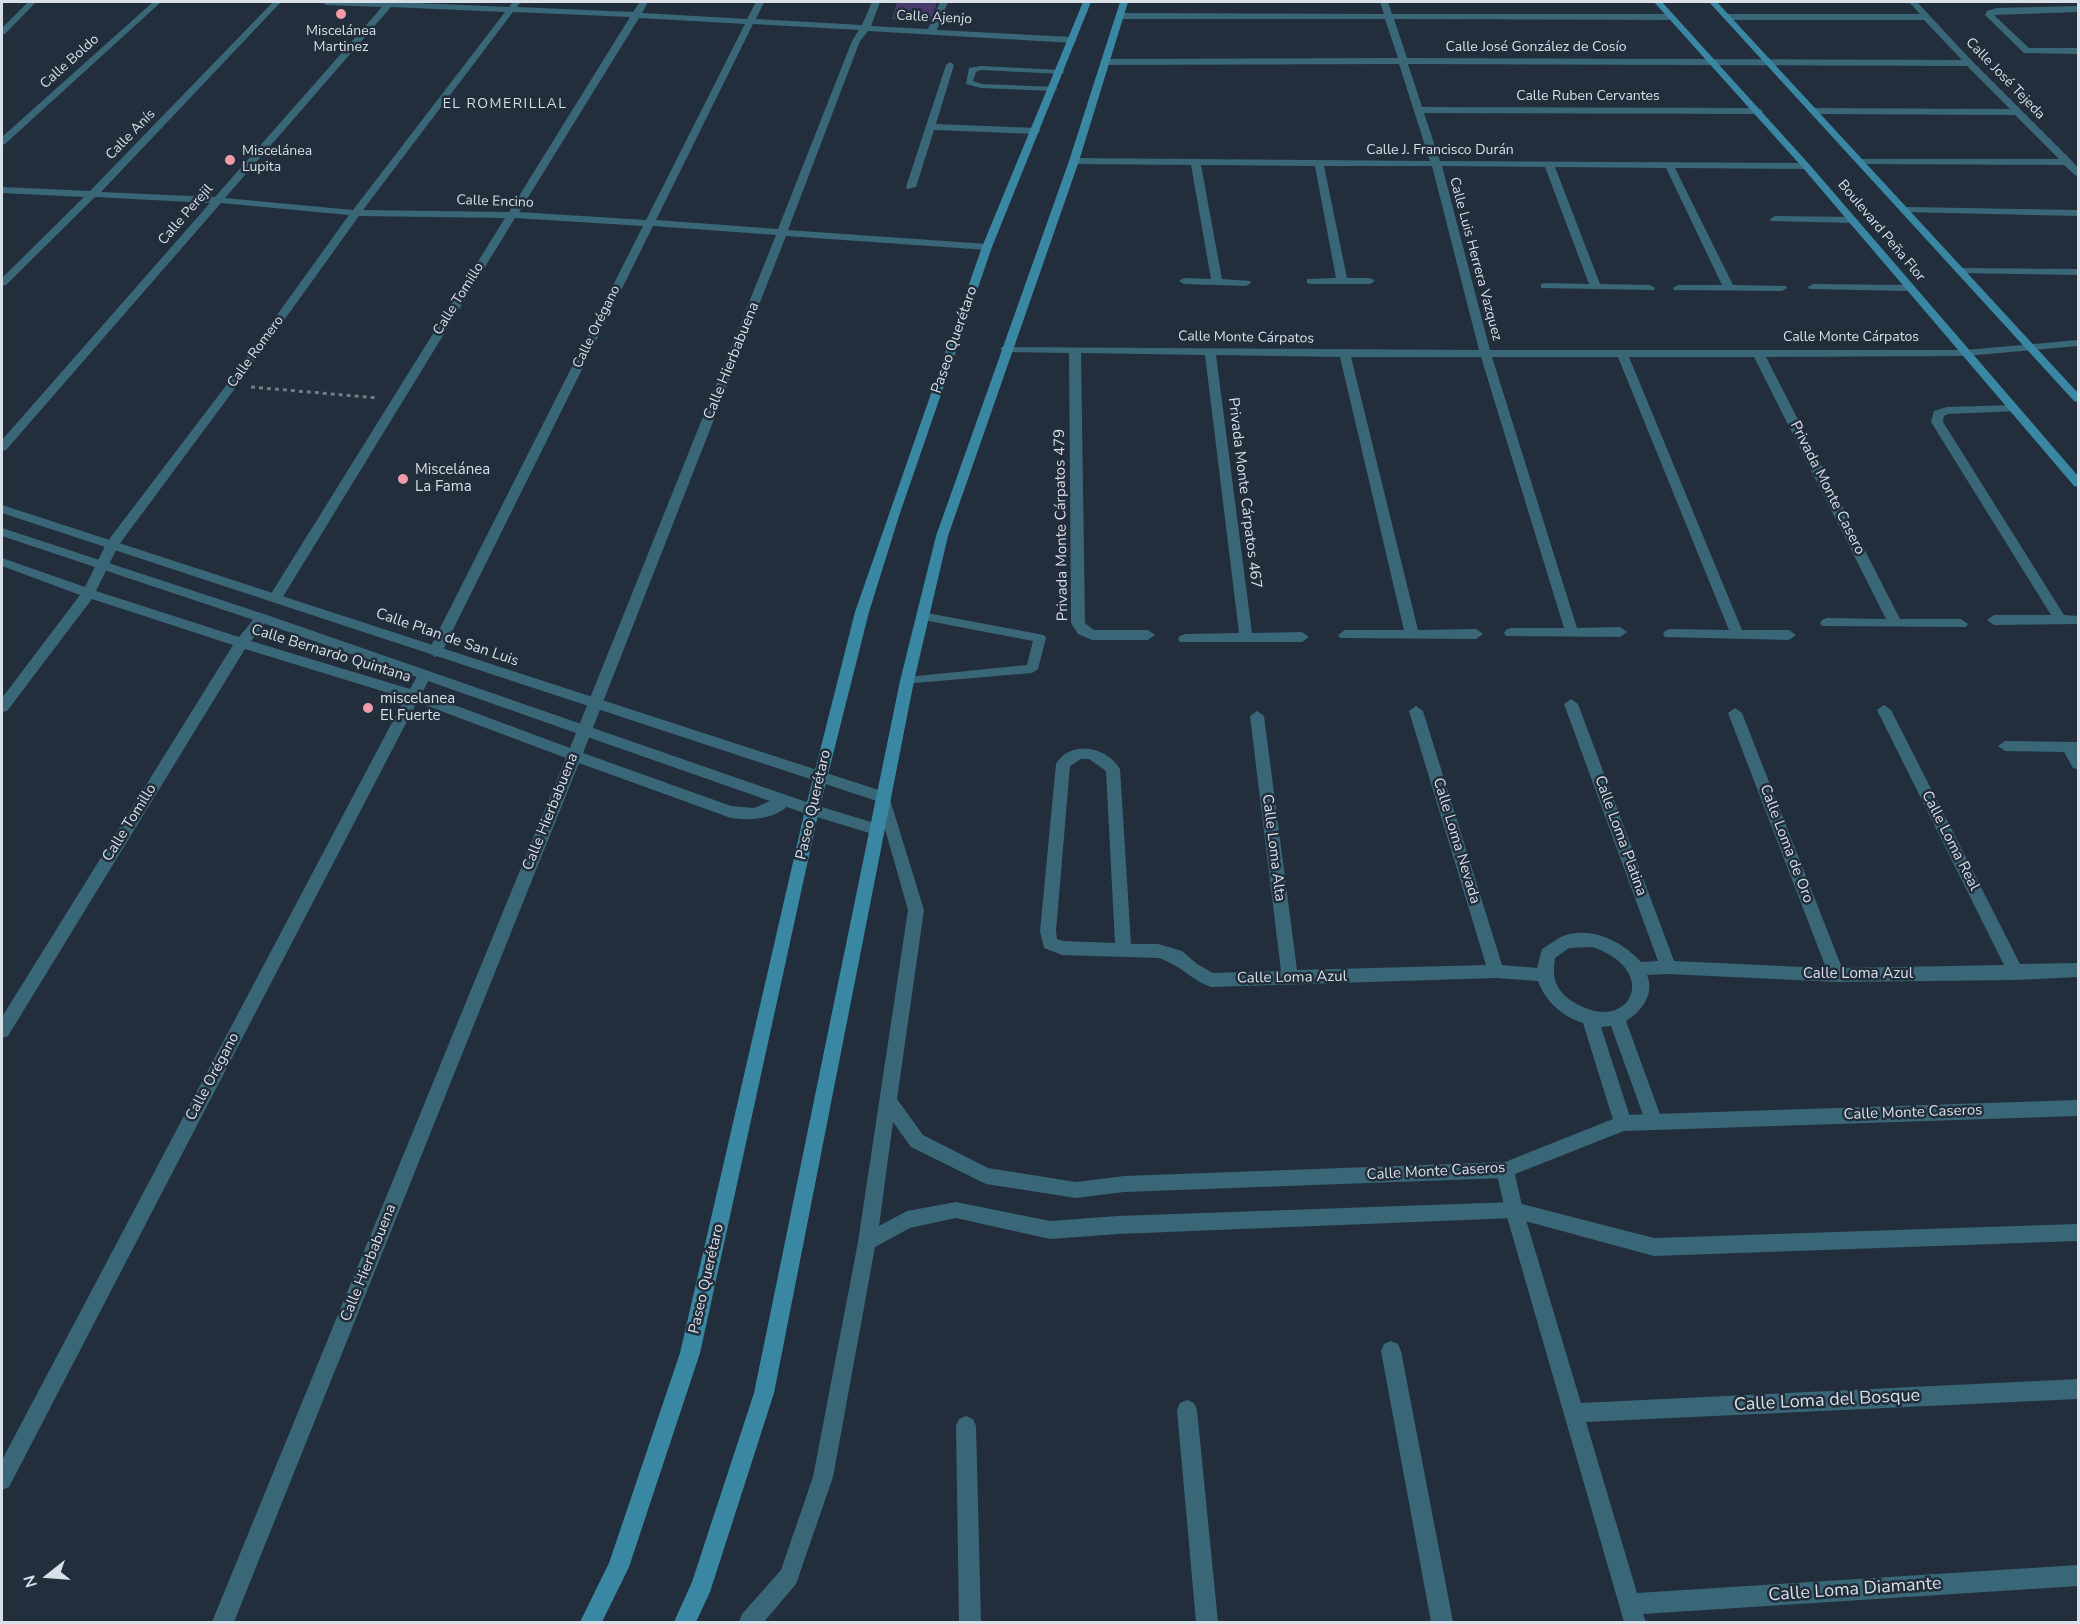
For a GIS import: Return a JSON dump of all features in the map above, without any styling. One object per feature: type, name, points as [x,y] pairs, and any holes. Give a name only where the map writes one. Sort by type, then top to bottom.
[{"type":"main road","name":"Paseo Querétaro","points":[[591,1623],[618,1567],[690,1353],[812,810],[866,601],[894,513],[987,247],[1087,2]]},
{"type":"main road","name":"Boulevard Peña Flor","points":[[1658,2],[1758,111],[2079,483]]},
{"type":"main road","name":"Boulevard Peña Flor","points":[[1713,2],[2079,399]]},
{"type":"main road","points":[[685,1623],[702,1584],[764,1393],[876,829],[907,681],[942,536],[1074,160],[1122,9]]},
{"type":"street","points":[[2,32],[32,2]]},
{"type":"street","name":"Calle Boldo","points":[[2,142],[157,2]]},
{"type":"street","name":"Calle Anís","points":[[2,283],[93,194],[277,2]]},
{"type":"street","name":"Calle Ajenjo","points":[[326,2],[514,6],[1073,40]]},
{"type":"street","name":"Calle Tomillo","points":[[276,597],[510,215],[644,2]]},
{"type":"street","name":"Calle Orégano","points":[[435,652],[760,2]]},
{"type":"street","name":"Calle Hierbabuena","points":[[223,1623],[595,705],[856,40],[866,27],[876,2]]},
{"type":"street","points":[[932,31],[944,2]]},
{"type":"street","name":"Calle Luis Herrera Vazquez","points":[[1384,2],[1436,164],[1485,352]]},
{"type":"street","name":"Calle José Tejeda","points":[[1913,2],[1969,63],[2079,173]]},
{"type":"street","name":"Calle Perejil","points":[[2,447],[390,3]]},
{"type":"street","name":"Calle Romero","points":[[2,707],[88,594],[112,545],[232,385],[356,213],[514,6]]},
{"type":"street","points":[[1122,9],[1389,16],[1671,17]]},
{"type":"street","points":[[2079,9],[1997,11],[1990,12],[1989,15],[2027,51],[2079,51]]},
{"type":"street","points":[[1727,18],[1928,17]]},
{"type":"street","name":"Calle José González de Cosío","points":[[1104,62],[1402,60],[1969,63]]},
{"type":"street","points":[[911,187],[950,64]]},
{"type":"street","name":"Calle Ruben Cervantes","points":[[1418,110],[1758,111]]},
{"type":"street","points":[[1814,111],[2019,112]]},
{"type":"street","points":[[930,127],[1036,130]]},
{"type":"street","name":"Calle J. Francisco Durán","points":[[1074,160],[1670,167],[1806,166]]},
{"type":"street","points":[[1860,160],[2068,162]]},
{"type":"street","points":[[1196,163],[1217,282]]},
{"type":"street","points":[[1319,163],[1342,280]]},
{"type":"street","points":[[1549,165],[1596,287]]},
{"type":"street","points":[[1670,167],[1729,288]]},
{"type":"street","name":"Calle Encino","points":[[2,190],[218,200],[356,213],[510,215],[649,223],[987,247]]},
{"type":"street","points":[[1906,210],[2079,213]]},
{"type":"street","points":[[1775,219],[1853,220]]},
{"type":"street","points":[[1961,271],[2079,272]]},
{"type":"street","points":[[1311,280],[1370,281]]},
{"type":"street","points":[[1184,281],[1246,282]]},
{"type":"street","points":[[1545,286],[1650,288]]},
{"type":"street","points":[[1813,287],[1910,288]]},
{"type":"street","points":[[1678,288],[1782,288]]},
{"type":"street","name":"Calle Monte Cárpatos","points":[[1006,349],[1623,355],[1966,353],[2079,343]]},
{"type":"street","name":"Privada Monte Cárpatos 479","points":[[1075,350],[1078,623],[1083,631],[1092,635],[1148,636]]},
{"type":"street","name":"Privada Monte Cárpatos 467","points":[[1210,352],[1246,638]]},
{"type":"street","points":[[1485,352],[1572,632]]},
{"type":"street","name":"Privada Monte Casero","points":[[1758,353],[1895,623]]},
{"type":"street","points":[[1345,354],[1412,635]]},
{"type":"street","points":[[1623,355],[1737,633]]},
{"type":"street","points":[[2014,409],[1947,411],[1938,414],[1937,422],[2061,621]]},
{"type":"street","name":"Calle Plan de San Luis","points":[[2,509],[276,597],[595,705],[883,797]]},
{"type":"street","points":[[2,532],[585,729],[784,801],[876,829]]},
{"type":"street","name":"Calle Bernardo Quintana","points":[[2,562],[88,594],[241,644],[412,695],[722,810],[741,815],[766,812],[784,801]]},
{"type":"street","name":"Calle Tomillo","points":[[2,1031],[241,644],[262,618]]},
{"type":"street","points":[[1994,620],[2079,620]]},
{"type":"street","points":[[1827,623],[1961,624]]},
{"type":"street","points":[[1511,633],[1620,632]]},
{"type":"street","points":[[1345,635],[1476,634]]},
{"type":"street","points":[[1670,634],[1789,635]]},
{"type":"street","points":[[1185,639],[1302,637]]},
{"type":"street","name":"Calle Orégano","points":[[2,1480],[425,674]]},
{"type":"street","name":"Calle Loma Platina","points":[[1571,704],[1668,968]]},
{"type":"street","name":"Calle Loma Real","points":[[1884,710],[2016,973]]},
{"type":"street","name":"Calle Loma Nevada","points":[[1416,711],[1496,971]]},
{"type":"street","name":"Calle Loma de Oro","points":[[1735,713],[1837,975]]},
{"type":"street","name":"Calle Loma Alta","points":[[1257,716],[1290,979]]},
{"type":"street","points":[[2005,746],[2073,747],[2079,764]]},
{"type":"street","name":"Calle Loma Azul","points":[[1124,949],[1113,769],[1100,757],[1087,752],[1073,754],[1063,764],[1048,931],[1050,943],[1062,948],[1158,951],[1176,956],[1191,969],[1211,980],[1496,971],[1544,975]]},
{"type":"street","points":[[750,1623],[789,1577],[823,1477],[867,1242],[916,910],[883,797]]},
{"type":"street","points":[[1592,940],[1618,950],[1637,969],[1643,990],[1636,1008],[1617,1019],[1590,1019],[1568,1009],[1551,993],[1544,975],[1548,954],[1566,942],[1592,940]]},
{"type":"street","name":"Calle Loma Azul","points":[[1637,969],[1668,968],[1837,975],[2079,970]]},
{"type":"street","points":[[1590,1019],[1623,1123]]},
{"type":"street","points":[[1617,1019],[1653,1120]]},
{"type":"street","name":"Calle Monte Caseros","points":[[888,1101],[917,1141],[958,1163],[986,1176],[1076,1190],[1125,1184],[1504,1170],[1623,1123],[1653,1120],[2079,1108]]},
{"type":"street","points":[[1504,1170],[1633,1613]]},
{"type":"street","points":[[867,1242],[907,1220],[956,1210],[1050,1230],[1118,1225],[1514,1210],[1654,1247],[2079,1233]]},
{"type":"street","points":[[1391,1351],[1442,1623]]},
{"type":"street","name":"Calle Loma del Bosque","points":[[1575,1413],[2079,1389]]},
{"type":"street","points":[[1187,1410],[1207,1623]]},
{"type":"street","points":[[966,1426],[970,1623]]},
{"type":"street","name":"Calle Loma Diamante","points":[[1633,1613],[2079,1576]]},
{"type":"lane","points":[[1053,89],[981,86],[969,82],[969,77],[972,70],[981,68],[1060,72]]},
{"type":"lane","points":[[907,681],[1032,669],[1040,638],[922,616]]},
{"type":"path","points":[[232,385],[397,400]]},
{"type":"shaded area","points":[[897,2],[937,2],[931,21],[892,19]]},
{"type":"place","name":"Miscelánea Martinez","points":[[341,14]]},
{"type":"place","name":"Miscelánea Lupita","points":[[230,160]]},
{"type":"place","name":"Miscelánea La Fama","points":[[403,479]]},
{"type":"place","name":"miscelanea El Fuerte","points":[[368,708]]},
{"type":"district","name":"EL ROMERILLAL","points":[[505,105]]}]
